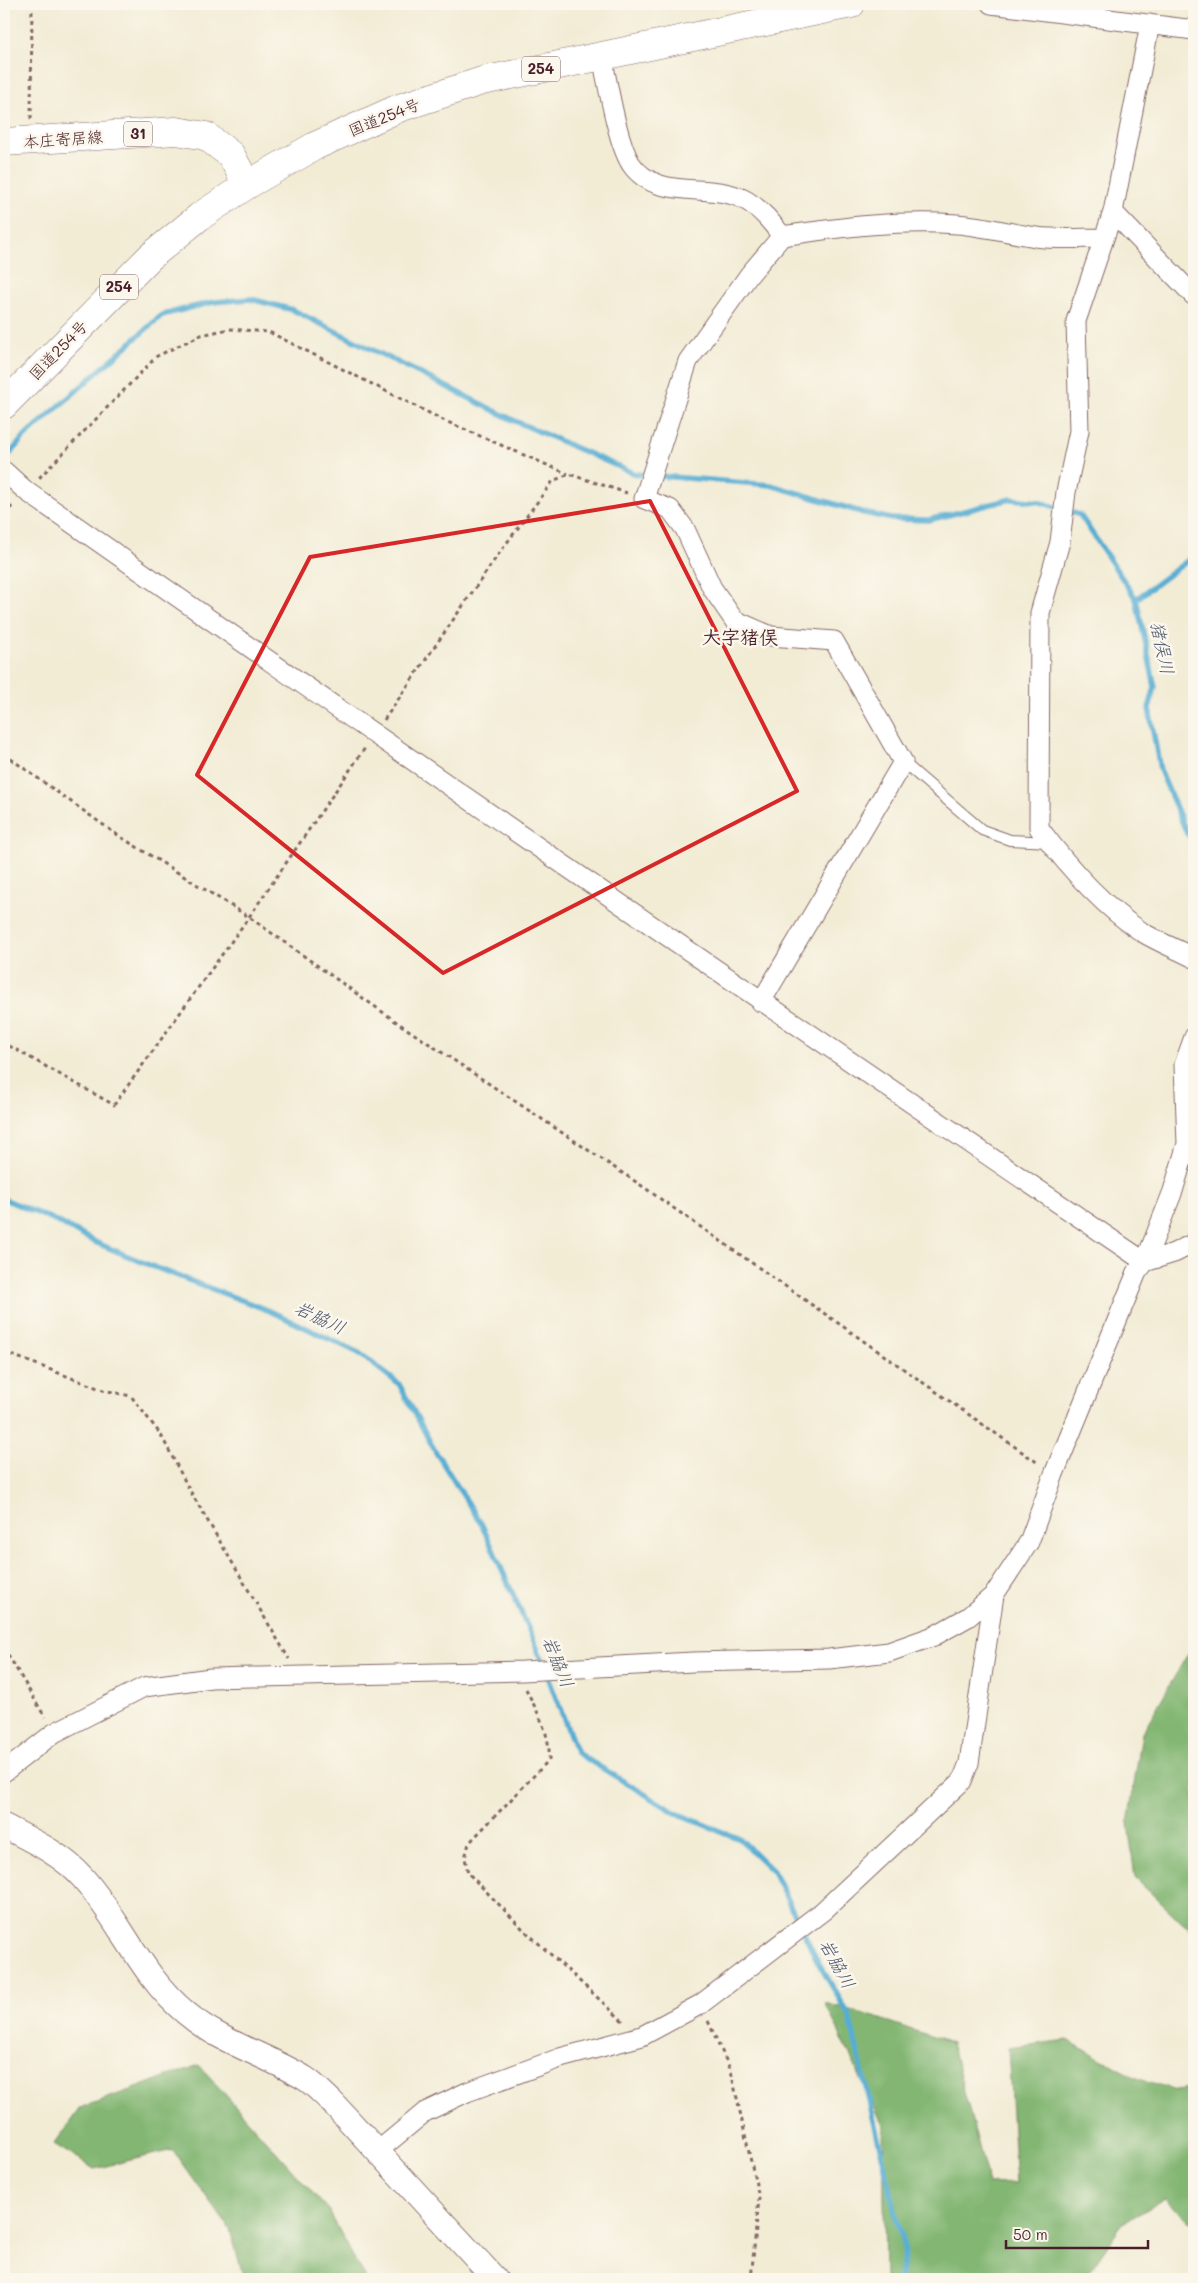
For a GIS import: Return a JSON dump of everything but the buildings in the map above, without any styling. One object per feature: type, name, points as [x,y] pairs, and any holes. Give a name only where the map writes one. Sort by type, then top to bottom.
[{"type":"main road","name":"国道254号","points":[[4,405],[150,257],[199,217],[247,185],[315,146],[399,108],[482,81],[851,4]]},
{"type":"main road","name":"本庄寄居線","points":[[4,142],[31,142],[176,131],[206,136],[232,155],[247,185]]},
{"type":"street","points":[[991,4],[1194,30]]},
{"type":"street","points":[[1150,24],[1113,212],[1076,321],[1079,431],[1066,492],[1060,542],[1040,613],[1040,828],[1098,898],[1143,932],[1194,958]]},
{"type":"street","points":[[602,57],[619,131],[630,162],[643,178],[663,187],[717,192],[746,200],[764,213],[782,236]]},
{"type":"street","points":[[1113,212],[1194,296]]},
{"type":"street","points":[[761,1002],[903,762],[834,641],[771,636],[734,620],[712,588],[685,530],[670,509],[644,499],[688,361],[749,275],[782,236],[856,225],[897,222],[957,224],[996,228],[1038,237],[1104,238]]},
{"type":"street","points":[[4,471],[26,491],[374,735],[761,1002],[1145,1262]]},
{"type":"street","points":[[4,1772],[54,1733],[144,1687],[211,1678],[518,1671],[693,1662],[829,1659],[889,1652],[942,1631],[968,1617],[994,1595],[1029,1542],[1054,1474],[1137,1272],[1145,1262],[1173,1191],[1187,1144],[1184,1064],[1194,1037]]},
{"type":"street","points":[[1145,1262],[1174,1253],[1194,1243]]},
{"type":"street","points":[[378,2151],[425,2112],[467,2092],[560,2058],[639,2036],[701,2004],[823,1911],[962,1781],[969,1764],[994,1595]]},
{"type":"street","points":[[4,1826],[39,1844],[82,1876],[96,1894],[145,1970],[186,2013],[236,2046],[263,2056],[308,2080],[378,2151],[496,2279]]},
{"type":"lane","points":[[903,762],[982,830],[1010,840],[1050,842]]},
{"type":"path","points":[[31,142],[32,4]]},
{"type":"path","points":[[4,515],[157,356],[201,335],[229,329],[269,332],[443,420],[569,474],[644,499]]},
{"type":"path","points":[[4,1040],[6,1044],[114,1105],[249,917],[500,552],[553,481],[569,474]]},
{"type":"path","points":[[4,754],[116,834],[249,917],[398,1023],[642,1186],[1054,1474]]},
{"type":"path","points":[[4,1352],[103,1390],[130,1396],[161,1435],[189,1489],[299,1676]]},
{"type":"path","points":[[4,1648],[54,1733]]},
{"type":"path","points":[[518,1671],[548,1736],[550,1747],[549,1760],[469,1843],[465,1858],[468,1873],[523,1929],[639,2036]]},
{"type":"path","points":[[701,2004],[731,2071],[759,2198],[751,2279]]},
{"type":"highlighted area","points":[[650,501],[797,791],[443,973],[197,775],[310,557]]},
{"type":"green space","points":[[1194,1643],[1194,1934],[1135,1878],[1128,1823],[1142,1733]]},
{"type":"green space","points":[[825,2003],[868,2015],[951,2043],[989,2184],[1016,2183],[1008,2048],[1067,2040],[1134,2077],[1176,2090],[1194,2087],[1194,2223],[1188,2222],[1166,2198],[1122,2224],[1084,2279],[885,2279],[883,2125]]},
{"type":"green space","points":[[199,2065],[329,2211],[365,2279],[244,2279],[230,2229],[172,2150],[94,2169],[54,2144],[80,2108]]},
{"type":"waterway","name":"猪俣川","points":[[4,461],[23,438],[162,315],[213,302],[251,299],[293,310],[515,421],[635,474],[771,485],[864,513],[892,519],[929,520],[1011,499],[1040,502],[1080,515],[1136,599],[1155,687],[1149,708],[1160,770],[1186,831],[1194,843]]},
{"type":"waterway","points":[[1136,599],[1194,556]]},
{"type":"waterway","name":"岩脇川","points":[[4,1199],[56,1221],[97,1243],[270,1311],[359,1353],[399,1384],[435,1451],[482,1525],[537,1648],[577,1753],[676,1813],[740,1839],[773,1871],[818,1962],[849,2015],[905,2253],[899,2279]]},
{"type":"district","name":"大字猪俣","points":[[740,637]]}]
